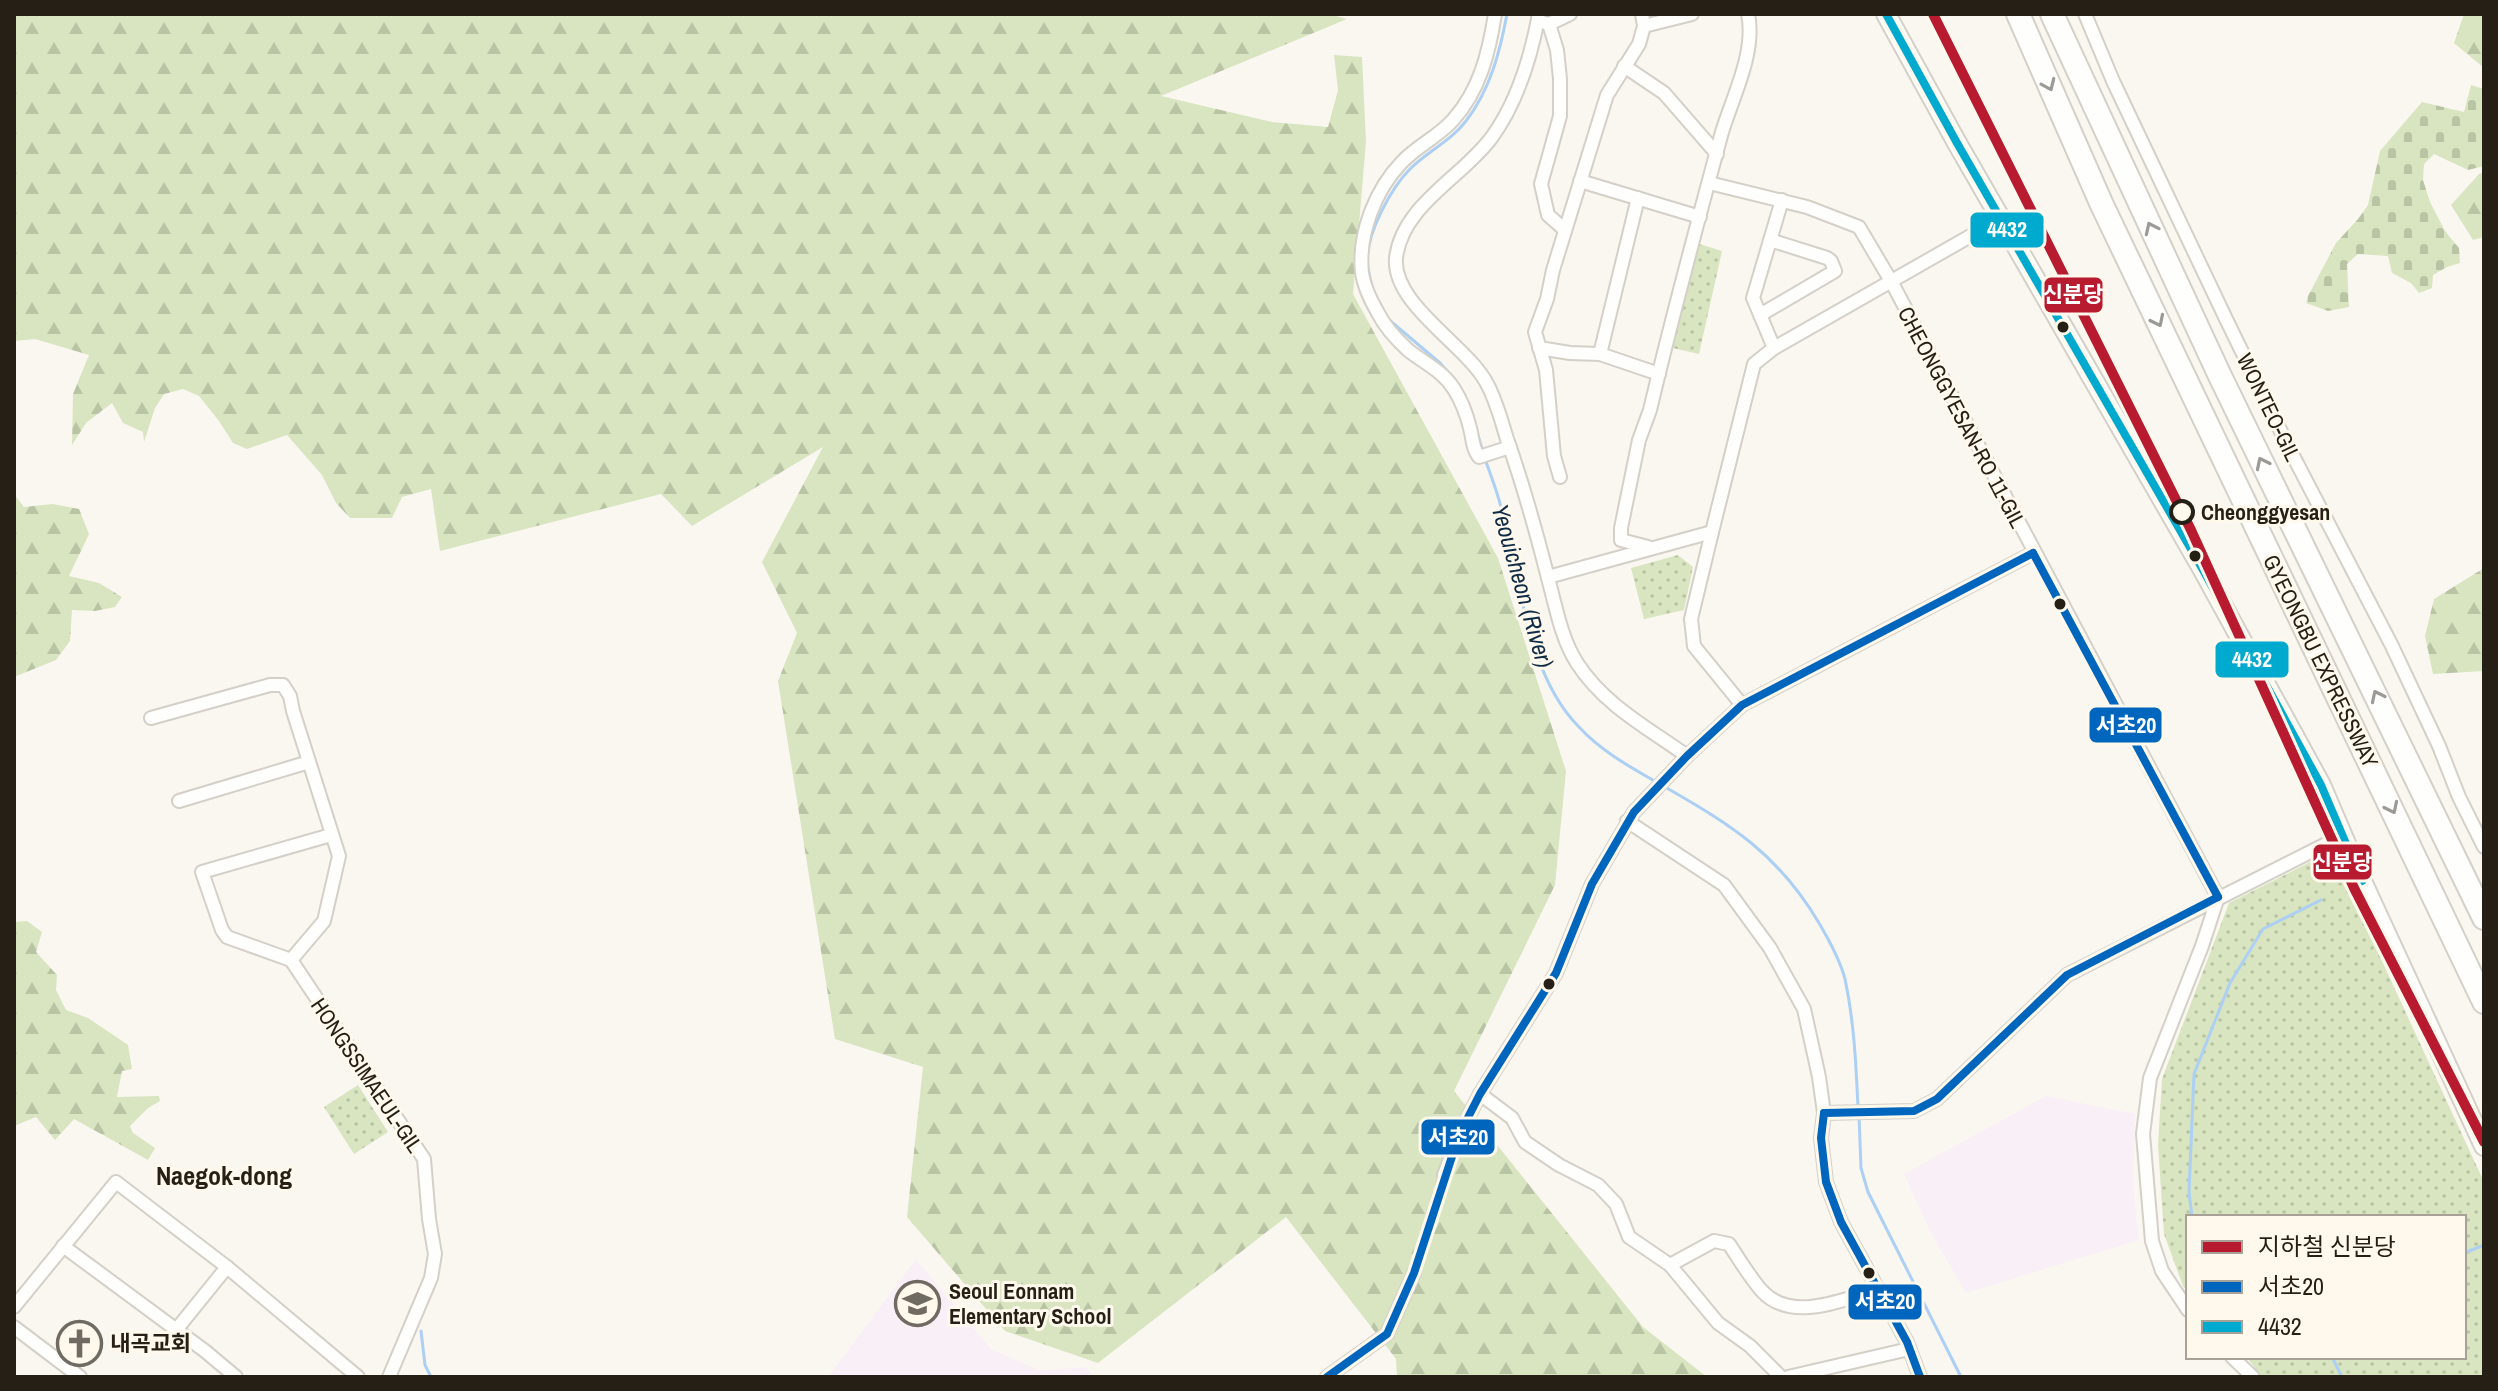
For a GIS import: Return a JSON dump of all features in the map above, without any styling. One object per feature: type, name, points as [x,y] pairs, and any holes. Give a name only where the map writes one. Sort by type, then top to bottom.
[{"type":"highway","name":"GYEONGBU EXPRESSWAY","points":[[2018,14],[2102,205],[2484,1002]]},
{"type":"highway","name":"GYEONGBU EXPRESSWAY","points":[[2052,14],[2220,376],[2484,918]]},
{"type":"street","points":[[1495,14],[1486,64],[1454,120],[1404,160],[1386,180],[1363,238],[1362,275],[1369,296],[1390,332],[1437,370],[1455,389],[1470,427],[1474,451],[1479,457],[1510,447]]},
{"type":"street","points":[[1542,20],[1570,14]]},
{"type":"street","points":[[1560,477],[1554,456],[1546,370],[1535,332],[1607,95],[1639,44],[1643,20],[1692,14]]},
{"type":"street","points":[[1651,548],[1621,540],[1621,528],[1639,440],[1650,410],[1747,50],[1748,14]]},
{"type":"street","points":[[1886,14],[2210,583],[2321,785],[2484,1146]]},
{"type":"street","name":"WONTEO-GIL","points":[[2085,14],[2113,81],[2261,390],[2391,644],[2484,847]]},
{"type":"street","points":[[1542,20],[1557,50],[1560,116],[1541,184],[1548,215],[1565,230]]},
{"type":"street","points":[[1542,20],[1525,74],[1511,106],[1492,137],[1465,168],[1426,202],[1408,225],[1396,258],[1398,277],[1410,298],[1469,358],[1487,384],[1510,447],[1562,632],[1577,663],[1622,712],[1685,760]]},
{"type":"street","points":[[1624,66],[1664,93],[1717,154]]},
{"type":"street","points":[[1580,181],[1700,217]]},
{"type":"street","name":"CHEONGGYESAN-RO 11-GIL","points":[[1709,183],[1807,207],[1859,227],[1891,281],[2218,897]]},
{"type":"street","points":[[1600,354],[1638,198]]},
{"type":"street","points":[[1774,348],[1753,298],[1782,200]]},
{"type":"street","name":"CHEONGGYESAN-RO 11-GIL","points":[[1742,705],[1694,646],[1691,619],[1754,364],[1774,348],[2002,218]]},
{"type":"street","points":[[1760,315],[1835,271],[1827,258],[1770,240]]},
{"type":"street","points":[[1539,348],[1600,354],[1659,374]]},
{"type":"street","points":[[1548,577],[1712,532]]},
{"type":"street","points":[[1444,1175],[1459,1135],[1480,1094],[1556,973],[1592,884],[1631,816],[1742,705],[2033,553]]},
{"type":"street","points":[[151,718],[270,685],[283,685],[290,696],[339,856],[324,921],[291,960],[227,937],[202,872],[331,835]]},
{"type":"street","points":[[179,801],[309,762]]},
{"type":"street","points":[[1631,816],[1724,885],[1770,948],[1804,1009],[1830,1113],[1821,1138],[1826,1182],[1841,1222],[1909,1349],[1920,1377]]},
{"type":"street","points":[[1830,1113],[1914,1111],[1937,1099],[2067,975],[2342,836]]},
{"type":"street","points":[[2186,1307],[2162,1271],[2152,1241],[2143,1134],[2150,1078],[2218,897]]},
{"type":"street","name":"HONGSSIMAEUL-GIL","points":[[291,960],[424,1159],[435,1254],[431,1278],[389,1377]]},
{"type":"street","points":[[1480,1094],[1512,1118],[1525,1142],[1559,1165],[1598,1185],[1616,1204],[1629,1237],[1670,1265],[1718,1323],[1750,1346],[1781,1377]]},
{"type":"street","points":[[14,1307],[116,1182],[227,1267],[358,1377]]},
{"type":"street","points":[[1670,1265],[1714,1241],[1722,1241],[1729,1244],[1762,1291],[1784,1306],[1804,1309],[1878,1290]]},
{"type":"street","points":[[63,1246],[236,1377]]},
{"type":"street","points":[[176,1330],[227,1267]]},
{"type":"street","points":[[1327,1377],[1387,1334],[1414,1273]]},
{"type":"street","points":[[14,1327],[80,1377]]},
{"type":"street","points":[[1788,1377],[1909,1349]]},
{"type":"street","points":[[2234,1359],[2253,1377]]},
{"type":"shaded area","points":[[2046,1096],[2135,1114],[2133,1187],[2139,1240],[1966,1293],[1931,1233],[1904,1174]]},
{"type":"shaded area","name":"Seoul Eonnam Elementary School","points":[[916,1259],[991,1349],[1040,1371],[1085,1367],[1094,1377],[828,1377]]},
{"type":"green space","points":[[14,14],[1329,14],[1347,19],[1161,96],[1272,122],[1328,127],[1338,90],[1334,55],[1362,57],[1366,142],[1353,294],[1498,558],[1566,771],[1555,885],[1454,1091],[1643,1327],[1707,1377],[1397,1377],[1396,1359],[1286,1217],[1098,1363],[1005,1331],[907,1217],[923,1067],[835,1039],[778,681],[797,633],[762,562],[823,447],[692,526],[661,494],[440,551],[431,489],[402,497],[392,518],[350,518],[336,503],[322,475],[287,435],[247,449],[233,443],[199,396],[183,389],[164,394],[155,408],[144,442],[143,432],[123,423],[112,403],[86,423],[72,445],[73,394],[89,355],[35,339],[14,341]]},
{"type":"green space","points":[[2464,14],[2484,14],[2484,68],[2454,43]]},
{"type":"green space","points":[[2471,85],[2484,89],[2484,166],[2468,170],[2434,154],[2424,164],[2423,180],[2445,231],[2459,248],[2460,263],[2433,275],[2432,288],[2419,293],[2411,283],[2392,273],[2388,256],[2358,254],[2347,264],[2349,307],[2328,311],[2306,303],[2336,243],[2368,205],[2380,151],[2422,102],[2464,112]]},
{"type":"green space","points":[[2484,173],[2484,237],[2473,240],[2451,205],[2479,174]]},
{"type":"green space","points":[[1696,243],[1722,251],[1699,354],[1673,348]]},
{"type":"green space","points":[[14,494],[24,507],[53,504],[79,509],[89,534],[69,576],[99,583],[122,597],[115,607],[95,611],[72,610],[70,641],[56,660],[14,677]]},
{"type":"green space","points":[[1678,555],[1693,567],[1684,610],[1644,619],[1631,568]]},
{"type":"green space","points":[[2484,568],[2484,671],[2433,674],[2425,636],[2434,599]]},
{"type":"green space","points":[[2314,860],[2340,870],[2484,1182],[2484,1377],[2263,1377],[2248,1359],[2466,1359],[2466,1215],[2186,1215],[2186,1290],[2183,1286],[2164,1234],[2158,1145],[2162,1079],[2229,903]]},
{"type":"green space","points":[[27,921],[42,932],[36,952],[57,975],[56,990],[66,1010],[88,1018],[128,1045],[132,1069],[122,1071],[117,1097],[159,1096],[160,1101],[130,1126],[133,1133],[155,1148],[148,1160],[74,1119],[55,1140],[36,1117],[14,1126],[14,922]]},
{"type":"green space","points":[[358,1085],[388,1132],[354,1154],[324,1107]]},
{"type":"waterway","name":"Yeouicheon (River)","points":[[1373,291],[1368,250],[1381,212],[1410,169],[1453,134],[1482,97],[1493,70],[1507,14]]},
{"type":"waterway","name":"Yeouicheon (River)","points":[[1388,319],[1448,372]]},
{"type":"waterway","name":"Yeouicheon (River)","points":[[1477,432],[1483,452]]},
{"type":"waterway","name":"Yeouicheon (River)","points":[[1485,459],[1500,504],[1528,625],[1548,681],[1562,706],[1588,736],[1616,758],[1658,783]]},
{"type":"waterway","name":"Yeouicheon (River)","points":[[1665,787],[1752,844],[1787,878],[1819,923],[1845,979],[1853,1027],[1858,1107]]},
{"type":"waterway","points":[[2192,1215],[2189,1192],[2194,1074],[2230,983],[2263,929],[2321,900]]},
{"type":"waterway","name":"Yeouicheon (River)","points":[[1859,1115],[1861,1168],[1868,1192],[1961,1377]]},
{"type":"waterway","points":[[2466,1252],[2484,1245]]},
{"type":"waterway","points":[[421,1331],[425,1365],[431,1377]]},
{"type":"waterway","points":[[2333,1359],[2342,1377]]},
{"type":"tunnel","points":[[1414,1273],[1444,1175]]},
{"type":"metro line","name":"신분당","points":[[1933,14],[2191,530],[2354,888],[2484,1142]]},
{"type":"transit line","name":"4432","points":[[1886,14],[2203,570],[2321,785],[2362,881]]},
{"type":"transit line","name":"서초20","points":[[2033,553],[2218,897]]},
{"type":"transit line","name":"서초20","points":[[1327,1377],[1387,1334],[1414,1273],[1459,1135],[1480,1094],[1556,973],[1592,884],[1634,812],[1687,756],[1742,705],[2033,553]]},
{"type":"transit line","name":"서초20","points":[[1824,1113],[1914,1111],[1937,1099],[2067,975],[2218,897]]},
{"type":"transit line","name":"서초20","points":[[1824,1113],[1821,1138],[1826,1182],[1841,1222],[1907,1342],[1920,1377]]},
{"type":"place","name":"Cheonggyesan","points":[[2182,512]]},
{"type":"place","name":"Seoul Eonnam Elementary School","points":[[918,1304]]},
{"type":"place","name":"내곡교회","points":[[79,1343]]},
{"type":"district","name":"Naegok-dong","points":[[224,1175]]}]
